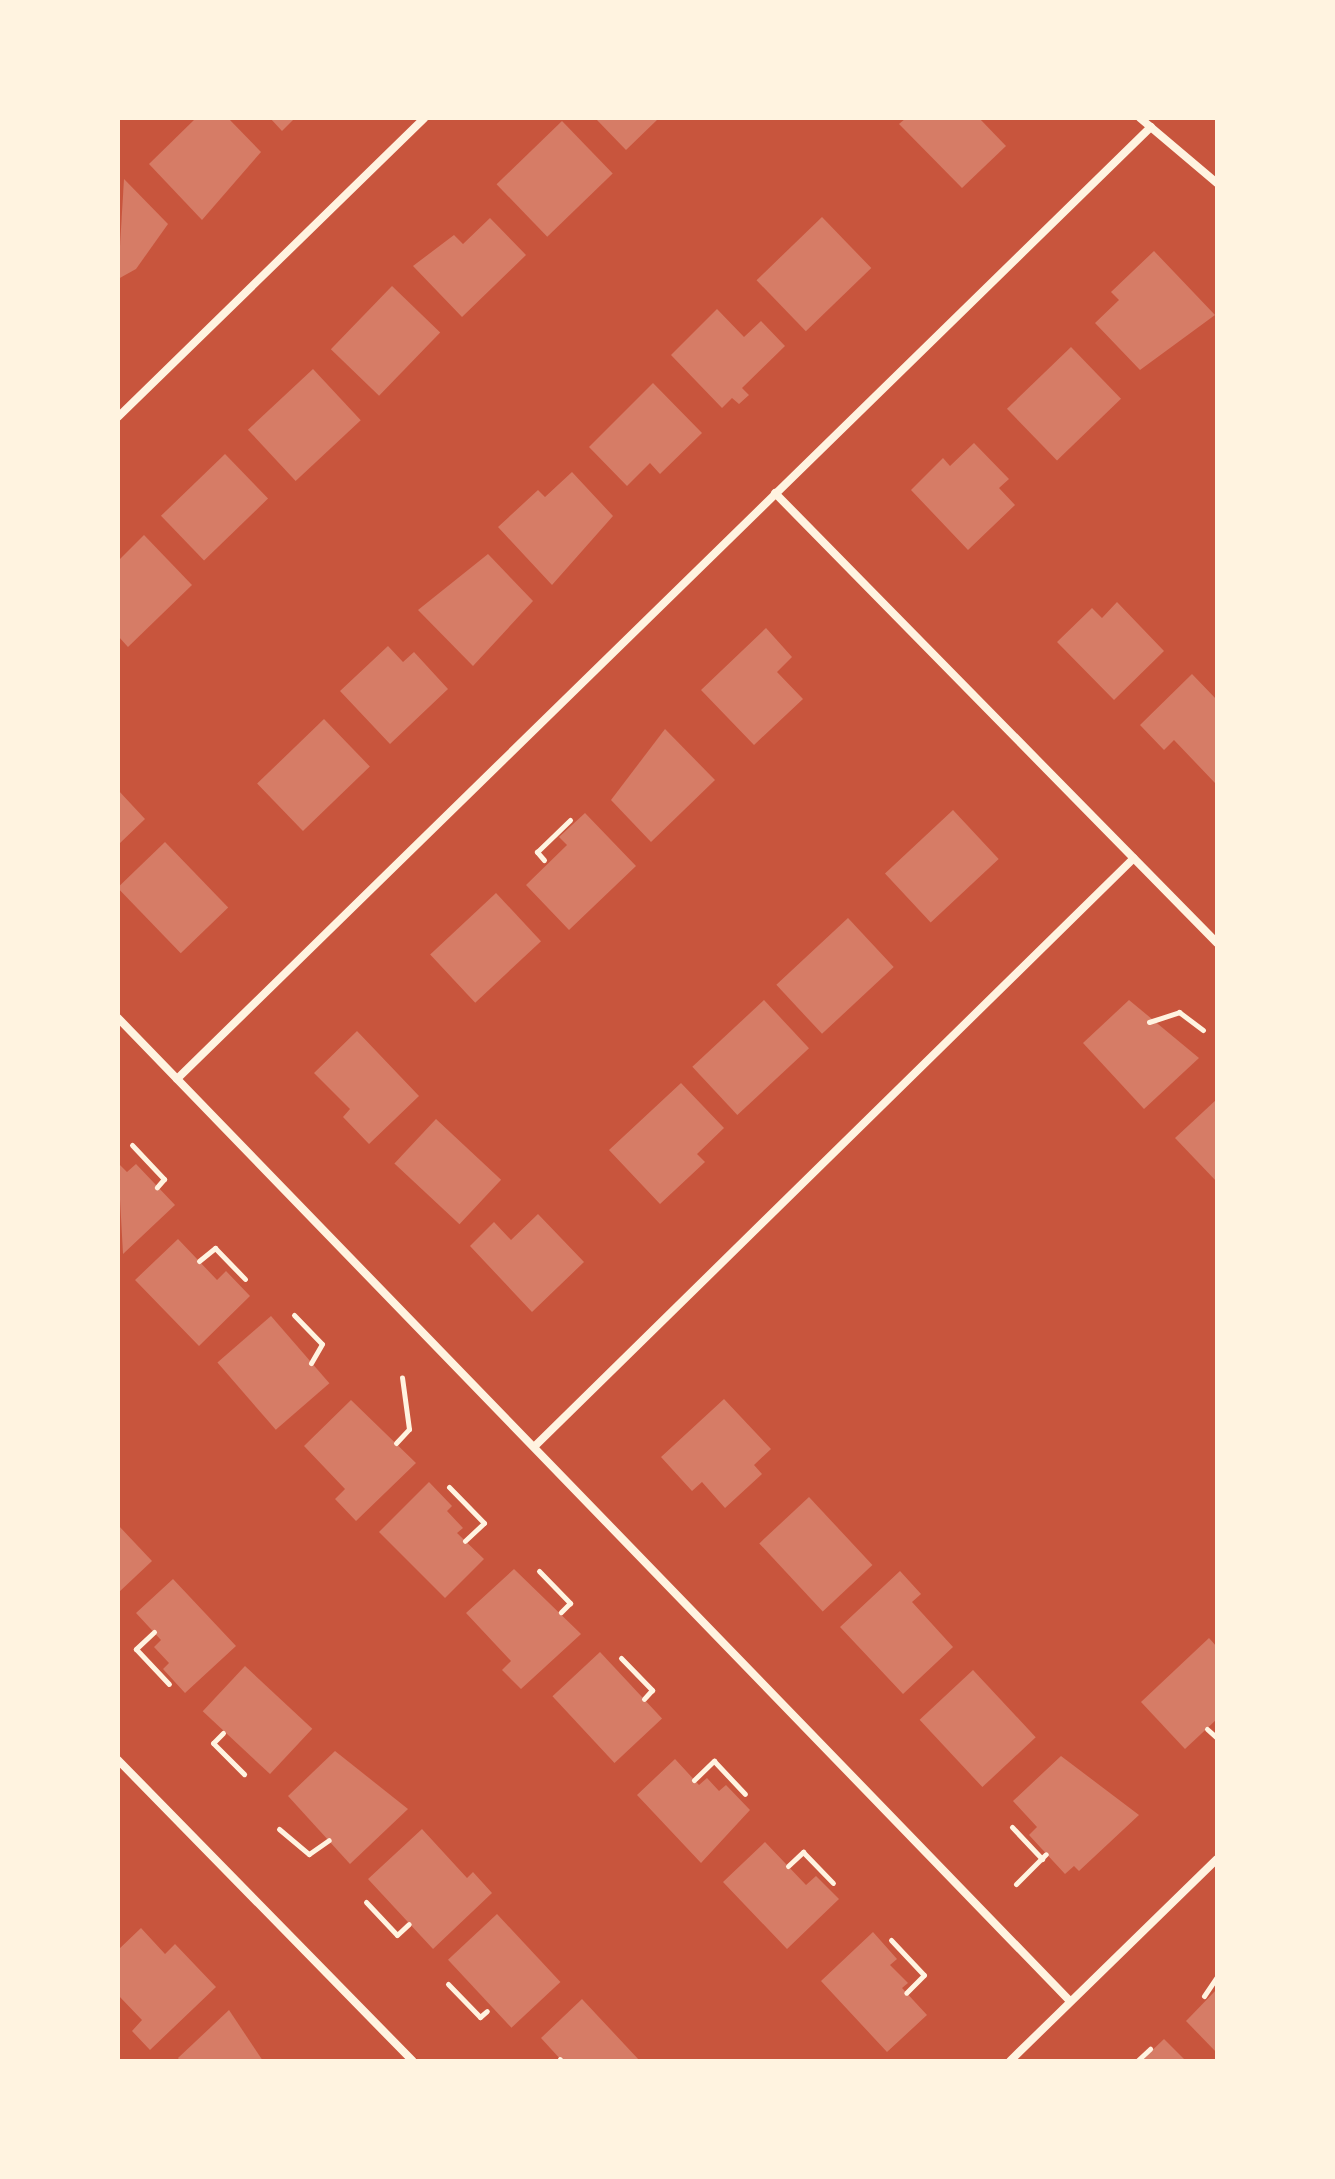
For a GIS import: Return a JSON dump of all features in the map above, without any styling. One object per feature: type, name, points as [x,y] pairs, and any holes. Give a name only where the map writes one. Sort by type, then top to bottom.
[{"type":"street","points":[[118,417],[424,118]]},
{"type":"street","points":[[1140,118],[1217,183]]},
{"type":"street","points":[[177,1079],[1151,127]]},
{"type":"street","points":[[775,493],[1217,943]]},
{"type":"street","points":[[535,1446],[1134,858]]},
{"type":"street","points":[[118,1018],[1070,2001]]},
{"type":"street","points":[[118,1760],[413,2061]]},
{"type":"street","points":[[1010,2061],[1217,1859]]},
{"type":"path","points":[[544,860],[537,852],[570,820]]},
{"type":"path","points":[[1149,1022],[1179,1012],[1203,1030]]},
{"type":"path","points":[[132,1145],[164,1179],[157,1187]]},
{"type":"path","points":[[199,1261],[215,1248],[245,1279]]},
{"type":"path","points":[[294,1315],[322,1344],[311,1363]]},
{"type":"path","points":[[396,1443],[409,1429],[402,1377]]},
{"type":"path","points":[[449,1487],[484,1523],[465,1541]]},
{"type":"path","points":[[539,1571],[570,1603],[561,1612]]},
{"type":"path","points":[[154,1632],[136,1649],[169,1684]]},
{"type":"path","points":[[621,1658],[652,1690],[644,1699]]},
{"type":"path","points":[[1207,1729],[1217,1738]]},
{"type":"path","points":[[223,1733],[213,1743],[244,1774]]},
{"type":"path","points":[[694,1780],[714,1761],[745,1794]]},
{"type":"path","points":[[1012,1827],[1044,1856],[1016,1884]]},
{"type":"path","points":[[279,1829],[309,1854],[329,1840]]},
{"type":"path","points":[[788,1866],[803,1852],[833,1883]]},
{"type":"path","points":[[366,1902],[397,1935],[409,1924]]},
{"type":"path","points":[[891,1940],[924,1975],[906,1993]]},
{"type":"path","points":[[1204,1996],[1217,1977]]},
{"type":"path","points":[[448,1984],[480,2017],[487,2011]]},
{"type":"path","points":[[1137,2061],[1150,2049]]},
{"type":"building","points":[[196,118],[228,118],[261,152],[202,220],[149,164]]},
{"type":"building","points":[[270,118],[295,118],[282,131]]},
{"type":"building","points":[[595,118],[659,118],[626,150]]},
{"type":"building","points":[[906,118],[979,118],[1006,146],[962,188],[899,124]]},
{"type":"building","points":[[562,121],[613,174],[547,237],[497,184]]},
{"type":"building","points":[[124,179],[168,224],[136,269],[118,279]]},
{"type":"building","points":[[822,217],[871,268],[806,331],[757,280]]},
{"type":"building","points":[[490,218],[526,255],[462,317],[413,266],[454,235],[463,244]]},
{"type":"building","points":[[1154,251],[1215,315],[1140,370],[1095,323],[1119,300],[1111,292]]},
{"type":"building","points":[[392,286],[440,333],[379,396],[331,349]]},
{"type":"building","points":[[717,309],[744,337],[761,321],[785,346],[742,388],[749,395],[739,404],[732,398],[722,408],[671,355]]},
{"type":"building","points":[[1071,347],[1121,399],[1057,461],[1007,409]]},
{"type":"building","points":[[313,369],[361,420],[296,481],[248,430]]},
{"type":"building","points":[[653,383],[702,433],[660,474],[650,463],[627,486],[589,447]]},
{"type":"building","points":[[974,443],[1009,479],[999,488],[1015,505],[968,550],[911,490],[943,458],[950,466]]},
{"type":"building","points":[[225,454],[268,499],[204,560],[161,516]]},
{"type":"building","points":[[572,472],[613,516],[552,585],[498,527],[538,490],[545,497]]},
{"type":"building","points":[[144,535],[192,585],[128,647],[118,636],[119,560]]},
{"type":"building","points":[[488,554],[533,601],[473,666],[418,610]]},
{"type":"building","points":[[1117,602],[1164,651],[1114,700],[1057,642],[1092,608],[1102,618]]},
{"type":"building","points":[[766,628],[792,657],[777,672],[803,699],[754,745],[701,690]]},
{"type":"building","points":[[388,646],[403,662],[414,652],[448,689],[390,744],[340,691]]},
{"type":"building","points":[[1192,674],[1217,700],[1215,783],[1174,740],[1164,750],[1140,725]]},
{"type":"building","points":[[324,719],[370,766],[303,831],[257,784]]},
{"type":"building","points":[[665,729],[715,780],[651,842],[611,800]]},
{"type":"building","points":[[118,790],[145,819],[118,845]]},
{"type":"building","points":[[953,810],[999,859],[931,922],[885,873]]},
{"type":"building","points":[[585,813],[636,866],[569,930],[526,885],[567,845],[559,837]]},
{"type":"building","points":[[165,842],[228,907],[181,953],[118,888]]},
{"type":"building","points":[[496,893],[541,941],[475,1003],[430,954]]},
{"type":"building","points":[[848,918],[894,967],[822,1034],[776,985]]},
{"type":"building","points":[[764,1000],[809,1048],[737,1115],[692,1067]]},
{"type":"building","points":[[1129,1000],[1199,1058],[1144,1109],[1083,1043]]},
{"type":"building","points":[[357,1031],[419,1096],[369,1144],[343,1117],[350,1109],[314,1073]]},
{"type":"building","points":[[681,1083],[724,1128],[697,1154],[705,1162],[660,1204],[609,1150]]},
{"type":"building","points":[[1217,1099],[1217,1182],[1175,1138]]},
{"type":"building","points":[[436,1119],[501,1180],[459,1224],[394,1164]]},
{"type":"building","points":[[118,1163],[127,1172],[136,1164],[175,1205],[123,1254]]},
{"type":"building","points":[[538,1214],[584,1262],[532,1312],[470,1246],[494,1222],[511,1240]]},
{"type":"building","points":[[178,1239],[217,1280],[226,1271],[250,1296],[199,1346],[135,1280]]},
{"type":"building","points":[[271,1316],[329,1383],[276,1430],[217,1363]]},
{"type":"building","points":[[724,1399],[771,1449],[754,1465],[762,1474],[725,1508],[702,1482],[692,1491],[661,1457]]},
{"type":"building","points":[[351,1400],[416,1463],[356,1521],[335,1499],[345,1489],[304,1446]]},
{"type":"building","points":[[429,1482],[452,1506],[447,1511],[463,1528],[457,1533],[484,1559],[445,1598],[379,1532]]},
{"type":"building","points":[[809,1497],[872,1565],[823,1611],[759,1543]]},
{"type":"building","points":[[118,1525],[152,1561],[118,1593]]},
{"type":"building","points":[[514,1569],[581,1634],[521,1689],[502,1670],[511,1661],[466,1613]]},
{"type":"building","points":[[900,1571],[921,1594],[912,1602],[953,1647],[903,1694],[840,1627]]},
{"type":"building","points":[[173,1579],[236,1646],[185,1693],[163,1669],[169,1663],[154,1647],[161,1640],[136,1613]]},
{"type":"building","points":[[1209,1638],[1217,1647],[1217,1719],[1185,1749],[1141,1702]]},
{"type":"building","points":[[600,1652],[662,1719],[615,1763],[552,1696]]},
{"type":"building","points":[[245,1666],[312,1729],[270,1774],[203,1711]]},
{"type":"building","points":[[973,1670],[1036,1737],[982,1787],[920,1720]]},
{"type":"building","points":[[335,1751],[408,1809],[350,1864],[288,1796]]},
{"type":"building","points":[[1061,1756],[1139,1815],[1079,1871],[1074,1866],[1065,1874],[1029,1835],[1037,1827],[1013,1801]]},
{"type":"building","points":[[675,1759],[699,1785],[707,1778],[719,1791],[726,1785],[750,1810],[701,1863],[637,1795]]},
{"type":"building","points":[[422,1829],[467,1878],[473,1872],[492,1893],[433,1949],[368,1879]]},
{"type":"building","points":[[765,1842],[806,1885],[816,1876],[839,1899],[787,1949],[723,1882]]},
{"type":"building","points":[[497,1914],[560,1982],[511,2028],[448,1960]]},
{"type":"building","points":[[141,1928],[165,1954],[175,1944],[216,1987],[150,2050],[132,2031],[142,2020],[118,1995],[118,1950]]},
{"type":"building","points":[[873,1932],[897,1959],[890,1965],[908,1983],[902,1988],[927,2015],[887,2052],[821,1981]]},
{"type":"building","points":[[1217,1989],[1217,2053],[1186,2021]]},
{"type":"building","points":[[582,1999],[640,2061],[562,2061],[541,2038]]},
{"type":"building","points":[[229,2010],[263,2061],[180,2061],[178,2058]]},
{"type":"building","points":[[1164,2039],[1186,2061],[1141,2061]]}]
